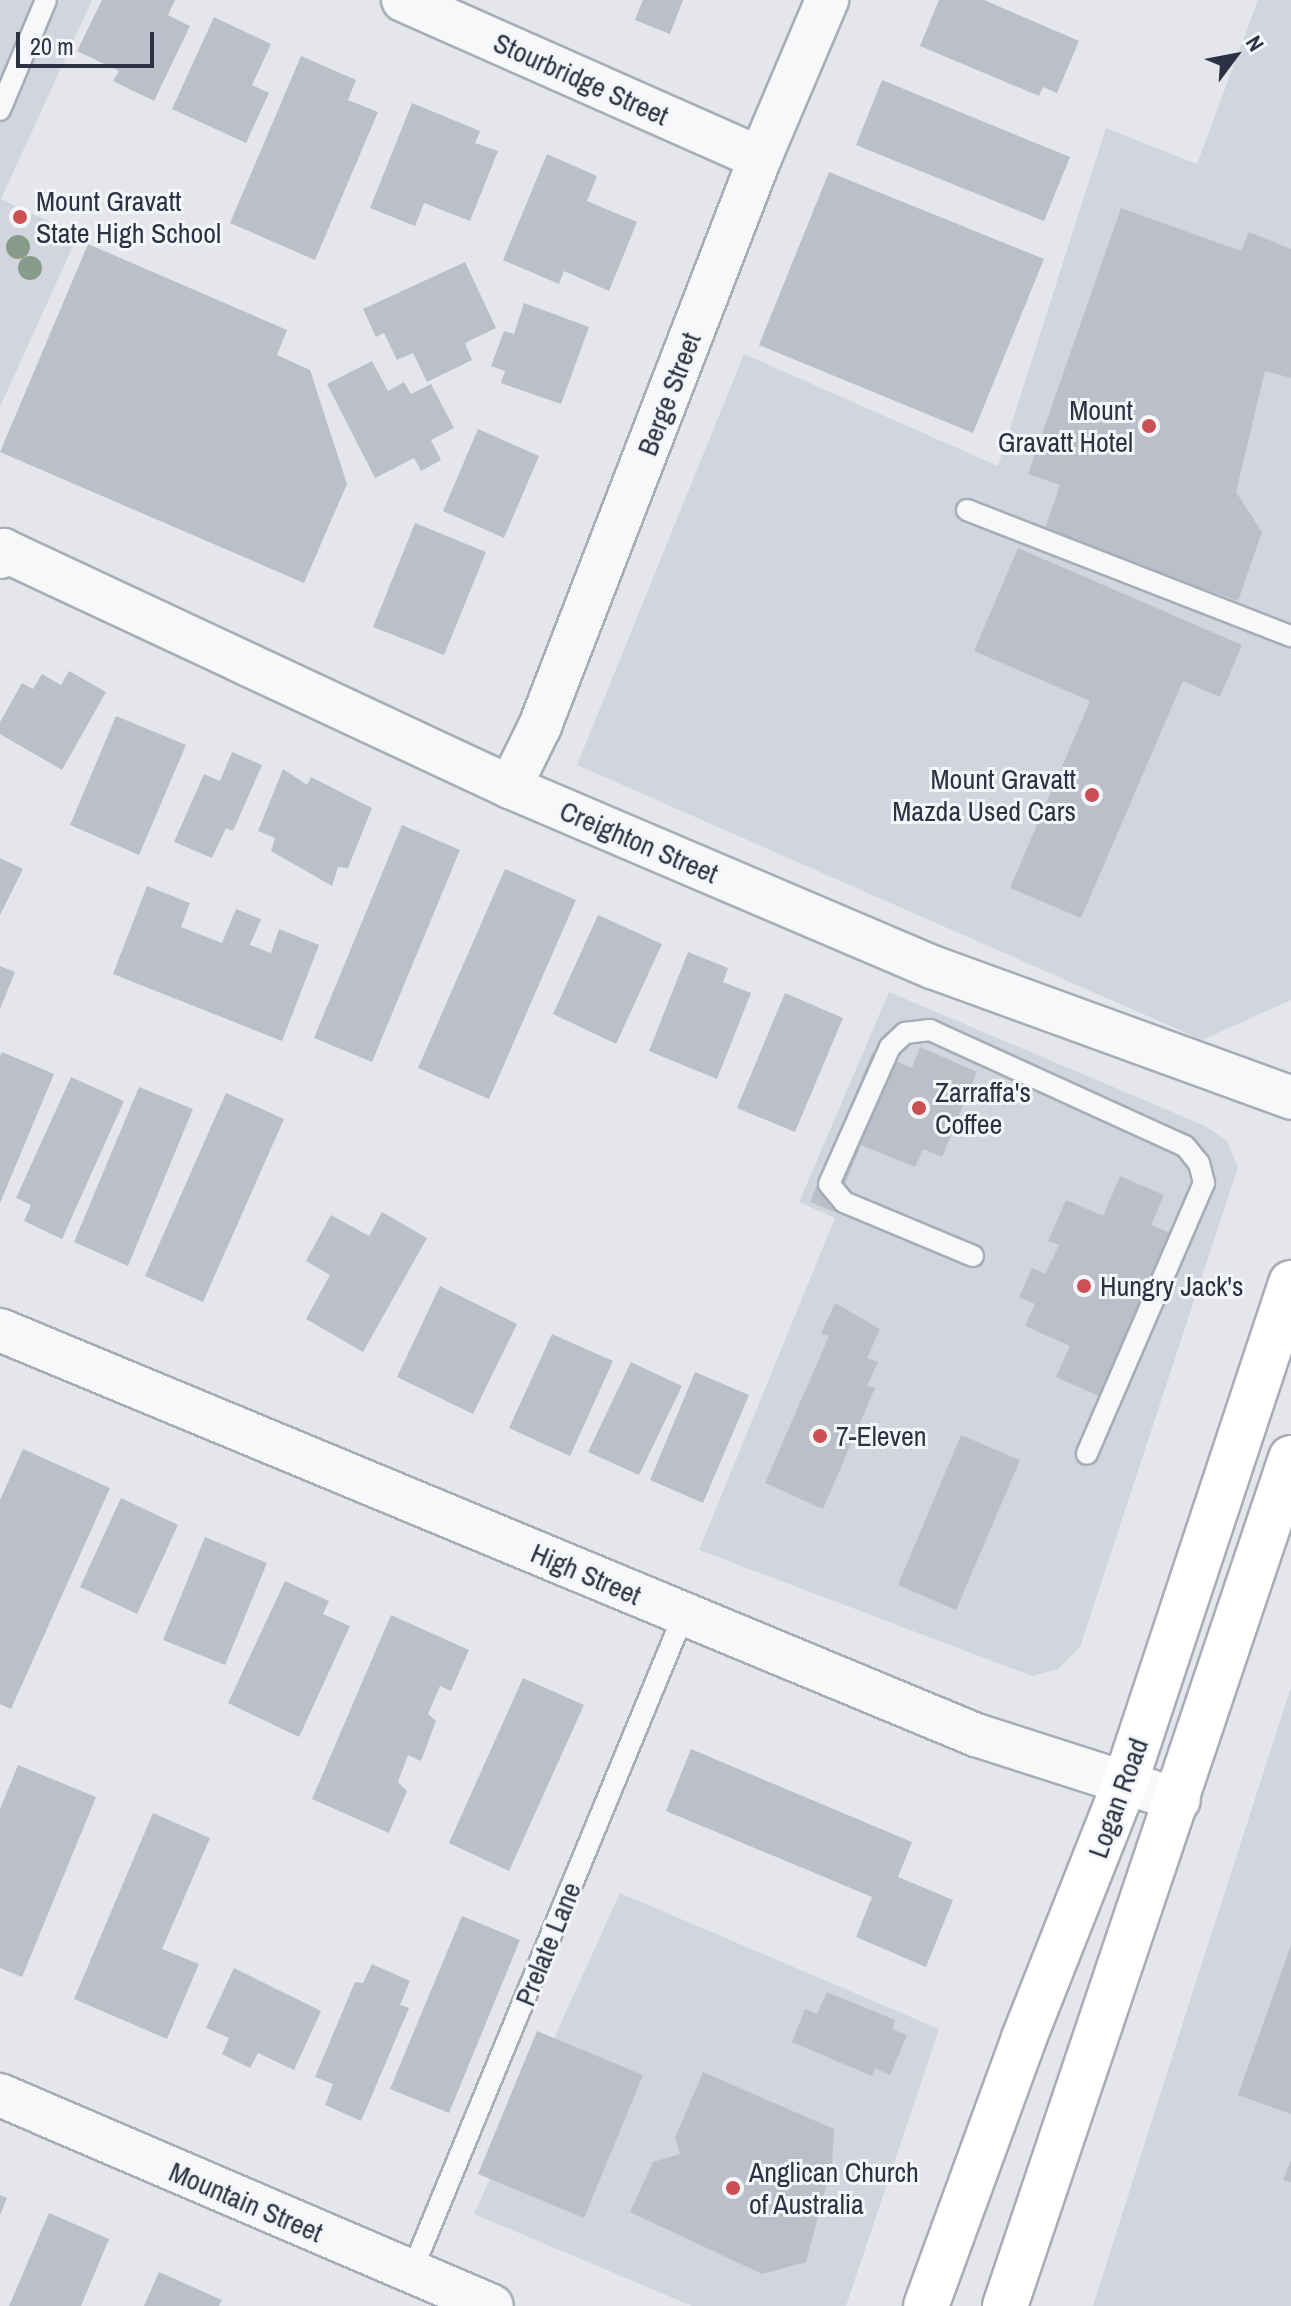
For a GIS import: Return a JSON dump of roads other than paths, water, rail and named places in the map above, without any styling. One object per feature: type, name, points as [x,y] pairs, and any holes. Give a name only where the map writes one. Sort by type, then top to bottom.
[{"type":"main road","name":"Logan Road","points":[[926,2306],[1019,2051],[1125,1783],[1291,1283]]},
{"type":"main road","name":"Logan Road","points":[[1005,2306],[1179,1800],[1291,1458]]},
{"type":"street","name":"Stourbridge Street","points":[[403,0],[760,158]]},
{"type":"street","name":"Berge Street","points":[[510,787],[546,712],[760,158],[827,0]]},
{"type":"street","name":"Creighton Street","points":[[1,554],[510,787],[932,967],[1291,1098]]},
{"type":"street","name":"High Street","points":[[0,1330],[976,1735],[1179,1800]]},
{"type":"street","name":"Mountain Street","points":[[0,2095],[492,2306]]},
{"type":"lane","points":[[0,110],[46,0]]},
{"type":"lane","points":[[967,510],[1291,636]]},
{"type":"lane","points":[[973,1256],[844,1202],[829,1184],[890,1047],[905,1033],[930,1030],[1185,1146],[1199,1163],[1204,1183],[1087,1454]]},
{"type":"lane","name":"Prelate Lane","points":[[411,2273],[684,1614]]},
{"type":"place","name":"Mount Gravatt State High School","points":[[20,217]]},
{"type":"place","name":"Mount Gravatt Hotel","points":[[1149,426]]},
{"type":"place","name":"Mount Gravatt Mazda Used Cars","points":[[1092,795]]},
{"type":"place","name":"Zarraffa's Coffee","points":[[919,1108]]},
{"type":"place","name":"Hungry Jack's","points":[[1084,1286]]},
{"type":"place","name":"7-Eleven","points":[[820,1436]]},
{"type":"place","name":"Anglican Church of Australia","points":[[733,2188]]}]
